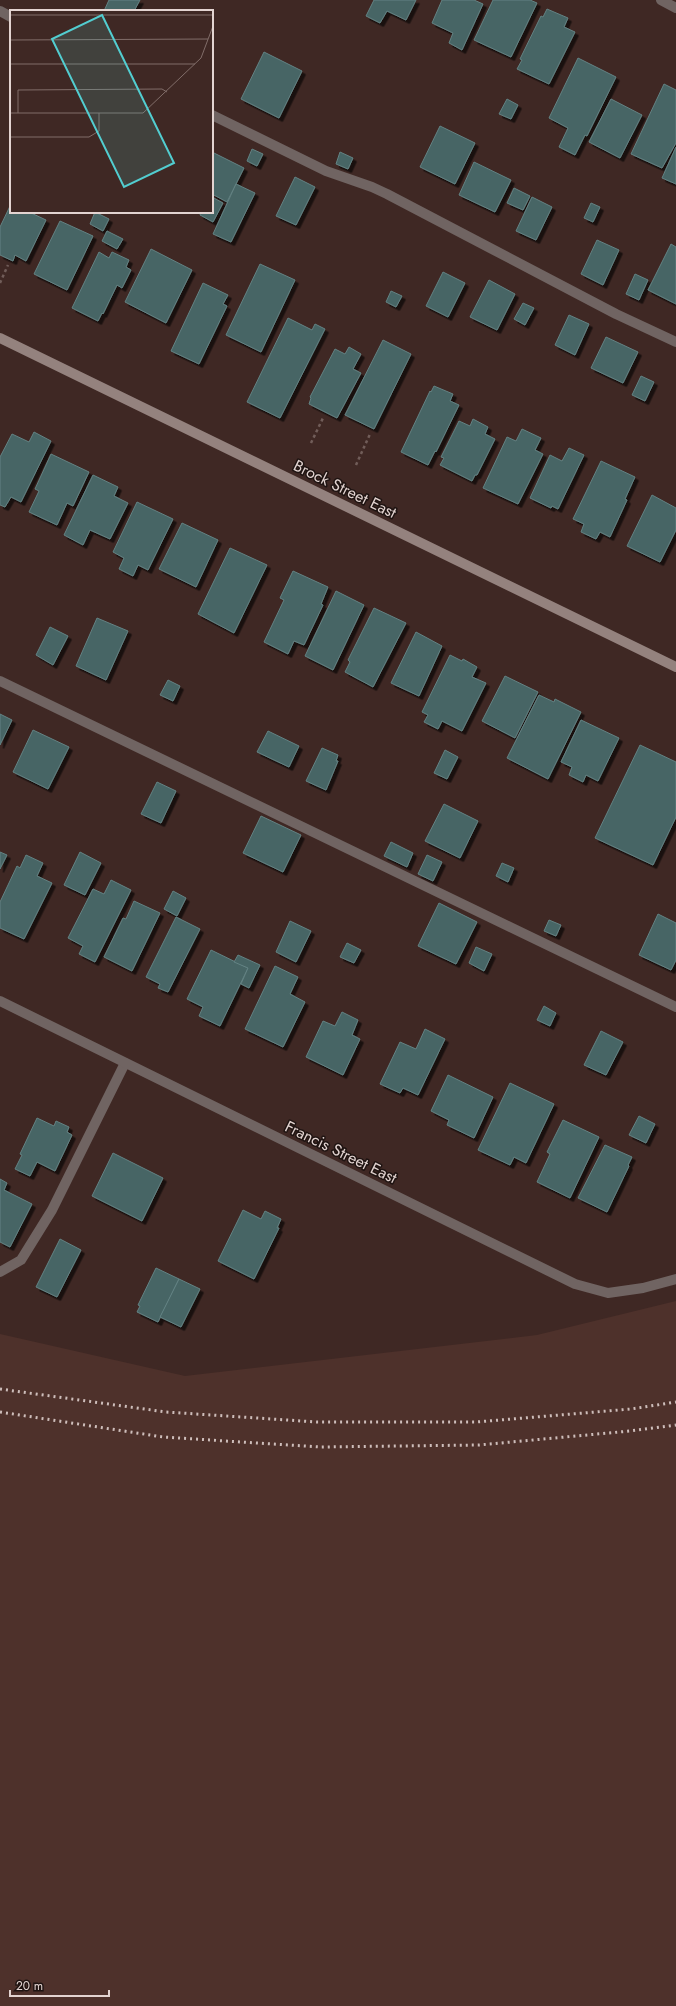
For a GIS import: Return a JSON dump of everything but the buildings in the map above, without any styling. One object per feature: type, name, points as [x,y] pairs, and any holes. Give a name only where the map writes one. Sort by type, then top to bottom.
[{"type":"street","points":[[661,0],[676,8]]},
{"type":"street","points":[[0,11],[10,16]]},
{"type":"street","points":[[213,115],[326,171],[372,187],[616,314],[676,342]]},
{"type":"street","name":"Brock Street East","points":[[0,338],[676,667]]},
{"type":"street","points":[[0,681],[676,1007]]},
{"type":"street","name":"Francis Street East","points":[[0,1001],[575,1284],[608,1293],[643,1288],[676,1279]]},
{"type":"street","points":[[0,1272],[21,1260],[52,1210],[125,1063]]},
{"type":"path","points":[[0,283],[8,265]]},
{"type":"path","points":[[311,443],[323,418]]},
{"type":"path","points":[[356,465],[370,434]]},
{"type":"shaded area","points":[[676,1301],[676,2006],[0,2006],[0,1334],[185,1376],[537,1335]]},
{"type":"railway","points":[[0,1389],[166,1412],[317,1422],[476,1422],[631,1409],[676,1402]]},
{"type":"railway","points":[[0,1412],[163,1437],[320,1447],[479,1445],[630,1431],[676,1425]]}]
